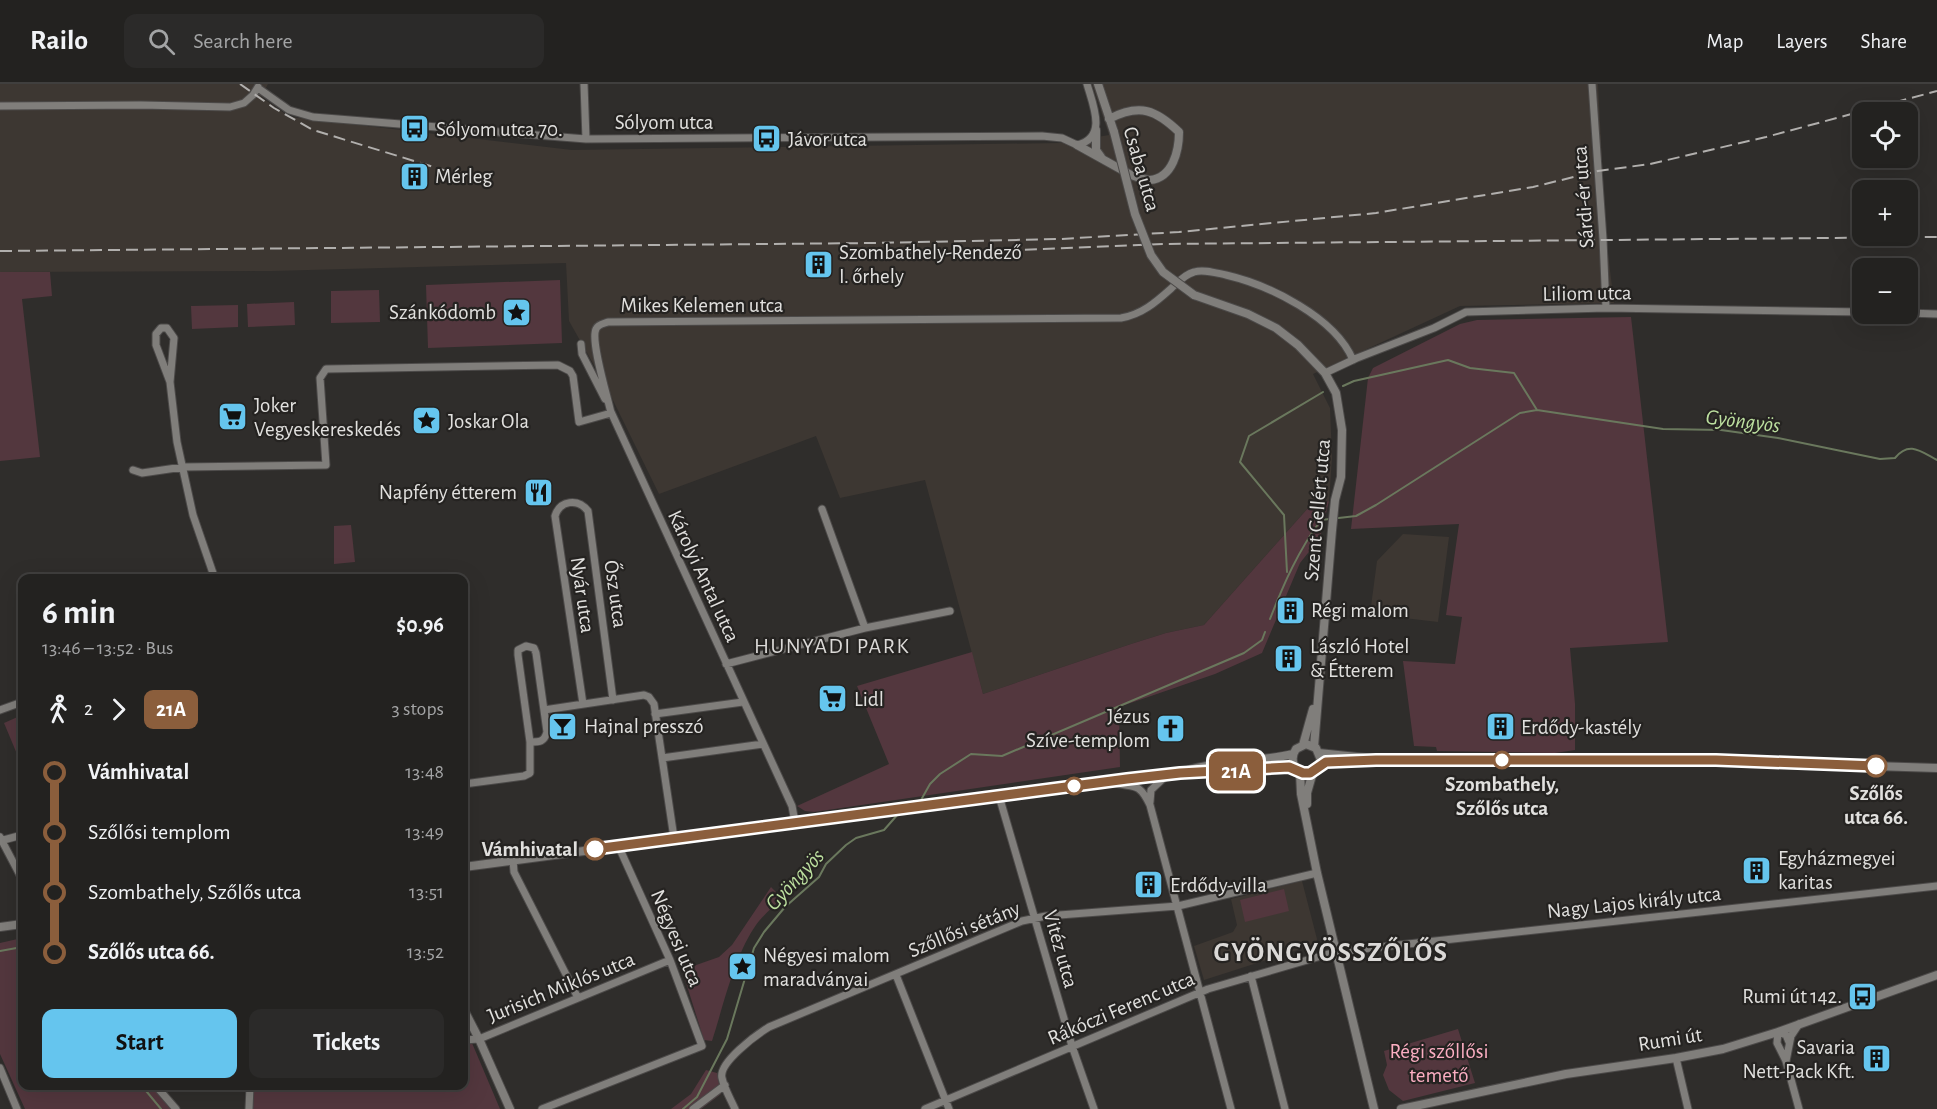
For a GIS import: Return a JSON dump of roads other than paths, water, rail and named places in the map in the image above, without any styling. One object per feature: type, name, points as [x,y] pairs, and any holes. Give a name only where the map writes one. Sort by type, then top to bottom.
[{"type":"street","points":[[584,84],[586,139]]},
{"type":"street","name":"Csaba utca","points":[[1077,145],[1088,141],[1096,130],[1097,122],[1087,84]]},
{"type":"street","name":"Csaba utca","points":[[1098,84],[1114,132],[1135,214],[1155,262]]},
{"type":"street","name":"Sárdi-ér utca","points":[[1592,84],[1606,308]]},
{"type":"street","points":[[0,106],[230,107],[244,103],[258,86]]},
{"type":"street","name":"Sólyom utca","points":[[258,86],[289,110],[332,120],[586,139],[1042,136],[1062,138],[1077,145]]},
{"type":"street","points":[[1077,145],[1131,175],[1152,180],[1172,165],[1177,155],[1179,132],[1164,117],[1148,111],[1135,110],[1109,119]]},
{"type":"street","points":[[1096,130],[1096,150],[1103,159]]},
{"type":"street","name":"Szent Gellért utca","points":[[1155,262],[1169,277],[1194,295],[1256,318],[1276,328],[1298,345],[1324,373],[1336,393],[1342,430],[1341,477],[1332,530],[1317,750]]},
{"type":"street","name":"Mikes Kelemen utca","points":[[611,414],[594,343],[595,331],[599,325],[608,322],[1121,318],[1140,314],[1182,278],[1192,272],[1201,271],[1218,273],[1253,283],[1285,298],[1313,315],[1334,332],[1347,347],[1353,360]]},
{"type":"street","name":"Liliom utca","points":[[1324,373],[1466,312],[1606,308],[1852,312]]},
{"type":"street","points":[[1918,313],[1937,314]]},
{"type":"street","points":[[170,382],[156,345],[156,334],[161,328],[167,328],[174,338],[170,382],[177,442],[194,514],[213,574]]},
{"type":"street","name":"Károlyi Antal utca","points":[[581,344],[582,354],[792,806],[795,822]]},
{"type":"street","points":[[133,471],[142,473],[183,467],[326,465],[320,378],[326,369],[558,365],[570,371],[573,376],[579,422],[611,414]]},
{"type":"street","name":"Ősz utca","points":[[574,502],[583,505],[588,512],[613,700]]},
{"type":"street","name":"Nyár utca","points":[[574,502],[562,504],[555,516],[583,704]]},
{"type":"street","points":[[822,509],[865,628]]},
{"type":"street","points":[[726,664],[865,628],[950,611]]},
{"type":"street","points":[[468,783],[524,776],[530,773],[530,742],[518,654],[521,648],[530,646],[534,648],[547,732],[542,741],[530,742]]},
{"type":"street","name":"Szent Gellért utca","points":[[1303,745],[1320,680]]},
{"type":"street","points":[[544,710],[644,695],[649,697],[654,704],[674,838]]},
{"type":"street","points":[[655,714],[743,702]]},
{"type":"street","points":[[0,710],[18,703]]},
{"type":"street","points":[[662,758],[763,744]]},
{"type":"street","points":[[1374,1109],[1317,873],[1298,770],[1292,762],[1296,749],[1303,745],[1317,750],[1376,760]]},
{"type":"street","points":[[1309,831],[1307,793],[1321,760],[1317,750]]},
{"type":"street","points":[[1180,773],[1198,768],[1293,754]]},
{"type":"street","points":[[468,866],[1168,774],[1298,770],[1306,773],[1326,762],[1716,760],[1937,768]]},
{"type":"street","points":[[1150,805],[1151,790],[1168,774]]},
{"type":"street","points":[[1109,781],[1140,788],[1150,805],[1231,1109]]},
{"type":"street","name":"Vitéz utca","points":[[999,796],[1072,1046],[1094,1109]]},
{"type":"street","points":[[18,836],[1,839],[18,871]]},
{"type":"street","name":"Négyesi utca","points":[[542,1109],[702,1046],[698,1030],[670,960],[618,845]]},
{"type":"street","points":[[513,860],[514,872],[578,998]]},
{"type":"street","name":"Szőllősi sétány","points":[[725,1085],[722,1072],[727,1062],[768,1028],[1022,921],[1178,906],[1317,873]]},
{"type":"street","name":"Nagy Lajos király utca","points":[[1335,952],[1937,886]]},
{"type":"street","points":[[0,927],[18,925]]},
{"type":"street","name":"Rákóczi Ferenc utca","points":[[925,1109],[1201,992],[1335,952]]},
{"type":"street","name":"Jurisich Miklós utca","points":[[468,1040],[478,1039],[670,960]]},
{"type":"street","points":[[896,975],[950,1109]]},
{"type":"street","name":"Rumi út","points":[[1401,1109],[1566,1074],[1723,1049],[1778,1032],[1937,975]]},
{"type":"street","points":[[1251,976],[1285,1109]]},
{"type":"street","points":[[468,1018],[510,1109]]},
{"type":"street","points":[[1786,1060],[1793,1031],[1800,1024]]},
{"type":"street","points":[[1789,1042],[1786,1035],[1778,1032],[1776,1039],[1778,1047],[1786,1060],[1799,1109]]},
{"type":"street","points":[[1755,1039],[1778,1047]]},
{"type":"street","points":[[1676,1058],[1688,1109]]},
{"type":"street","points":[[0,1068],[17,1109]]},
{"type":"street","points":[[693,1109],[725,1085],[735,1109]]},
{"type":"street","points":[[159,1090],[176,1109]]},
{"type":"street","points":[[249,1109],[250,1090]]},
{"type":"waterway","name":"Gyöngyös","points":[[1343,386],[1354,381],[1448,360],[1470,368],[1514,373],[1537,410]]},
{"type":"waterway","name":"Gyöngyös","points":[[1287,572],[1284,515],[1240,462],[1249,436],[1323,392]]},
{"type":"waterway","name":"Gyöngyös","points":[[1270,619],[1292,568],[1305,543],[1321,520],[1356,516],[1520,413],[1537,410],[1663,429],[1721,430],[1778,438],[1880,459],[1895,458],[1905,450],[1915,449],[1937,460]]},
{"type":"waterway","name":"Gyöngyös","points":[[904,806],[921,800],[930,784],[940,774],[971,754],[1002,756],[1244,653],[1262,640],[1265,632]]},
{"type":"waterway","name":"Gyöngyös","points":[[683,1109],[697,1097],[727,1039],[754,948],[764,932],[785,907],[819,877],[826,864],[846,845],[856,838],[884,830],[899,813]]},
{"type":"waterway","name":"Gyöngyös","points":[[0,951],[18,948]]},
{"type":"waterway","name":"Gyöngyös","points":[[145,1090],[161,1109]]},
{"type":"railway","points":[[240,84],[274,108],[313,130],[473,179]]},
{"type":"railway","points":[[0,251],[876,243],[1060,239],[1179,232],[1376,213],[1533,187],[1598,171],[1650,164],[1766,137],[1937,91]]},
{"type":"railway","points":[[863,252],[946,253],[1163,244],[1937,237]]},
{"type":"place","name":"Sólyom utca 70.","points":[[415,129]]},
{"type":"place","name":"Jávor utca","points":[[767,139]]},
{"type":"place","name":"Mérleg","points":[[414,176]]},
{"type":"place","name":"Szombathely-Rendező I. őrhely","points":[[818,264]]},
{"type":"place","name":"Szánkódomb","points":[[517,312]]},
{"type":"place","name":"Joker Vegyeskereskedés","points":[[233,417]]},
{"type":"place","name":"Joskar Ola","points":[[427,421]]},
{"type":"place","name":"Napfény étterem","points":[[538,492]]},
{"type":"place","name":"Régi malom","points":[[1290,610]]},
{"type":"place","name":"László Hotel & Étterem","points":[[1289,658]]},
{"type":"place","name":"Lidl","points":[[833,699]]},
{"type":"place","name":"Hajnal presszó","points":[[563,726]]},
{"type":"place","name":"Erdődy-kastély","points":[[1500,727]]},
{"type":"place","name":"Jézus Szíve-templom","points":[[1171,728]]},
{"type":"place","name":"Szombathely, Szőlős utca","points":[[1502,760]]},
{"type":"place","name":"Szőlős utca 66.","points":[[1876,766]]},
{"type":"place","name":"Vámhivatal","points":[[595,849]]},
{"type":"place","name":"Egyházmegyei karitas","points":[[1757,870]]},
{"type":"place","name":"Erdődy-villa","points":[[1149,885]]},
{"type":"place","name":"Négyesi malom maradványai","points":[[742,967]]},
{"type":"place","name":"Rumi út 142.","points":[[1863,996]]},
{"type":"place","name":"Savaria Nett-Pack Kft.","points":[[1876,1059]]},
{"type":"district","name":"HUNYADI PARK","points":[[832,645]]},
{"type":"district","name":"GYÖNGYÖSSZŐLŐS","points":[[1331,952]]},
{"type":"park label","name":"Régi szőllősi temető","points":[[1439,1063]]}]
